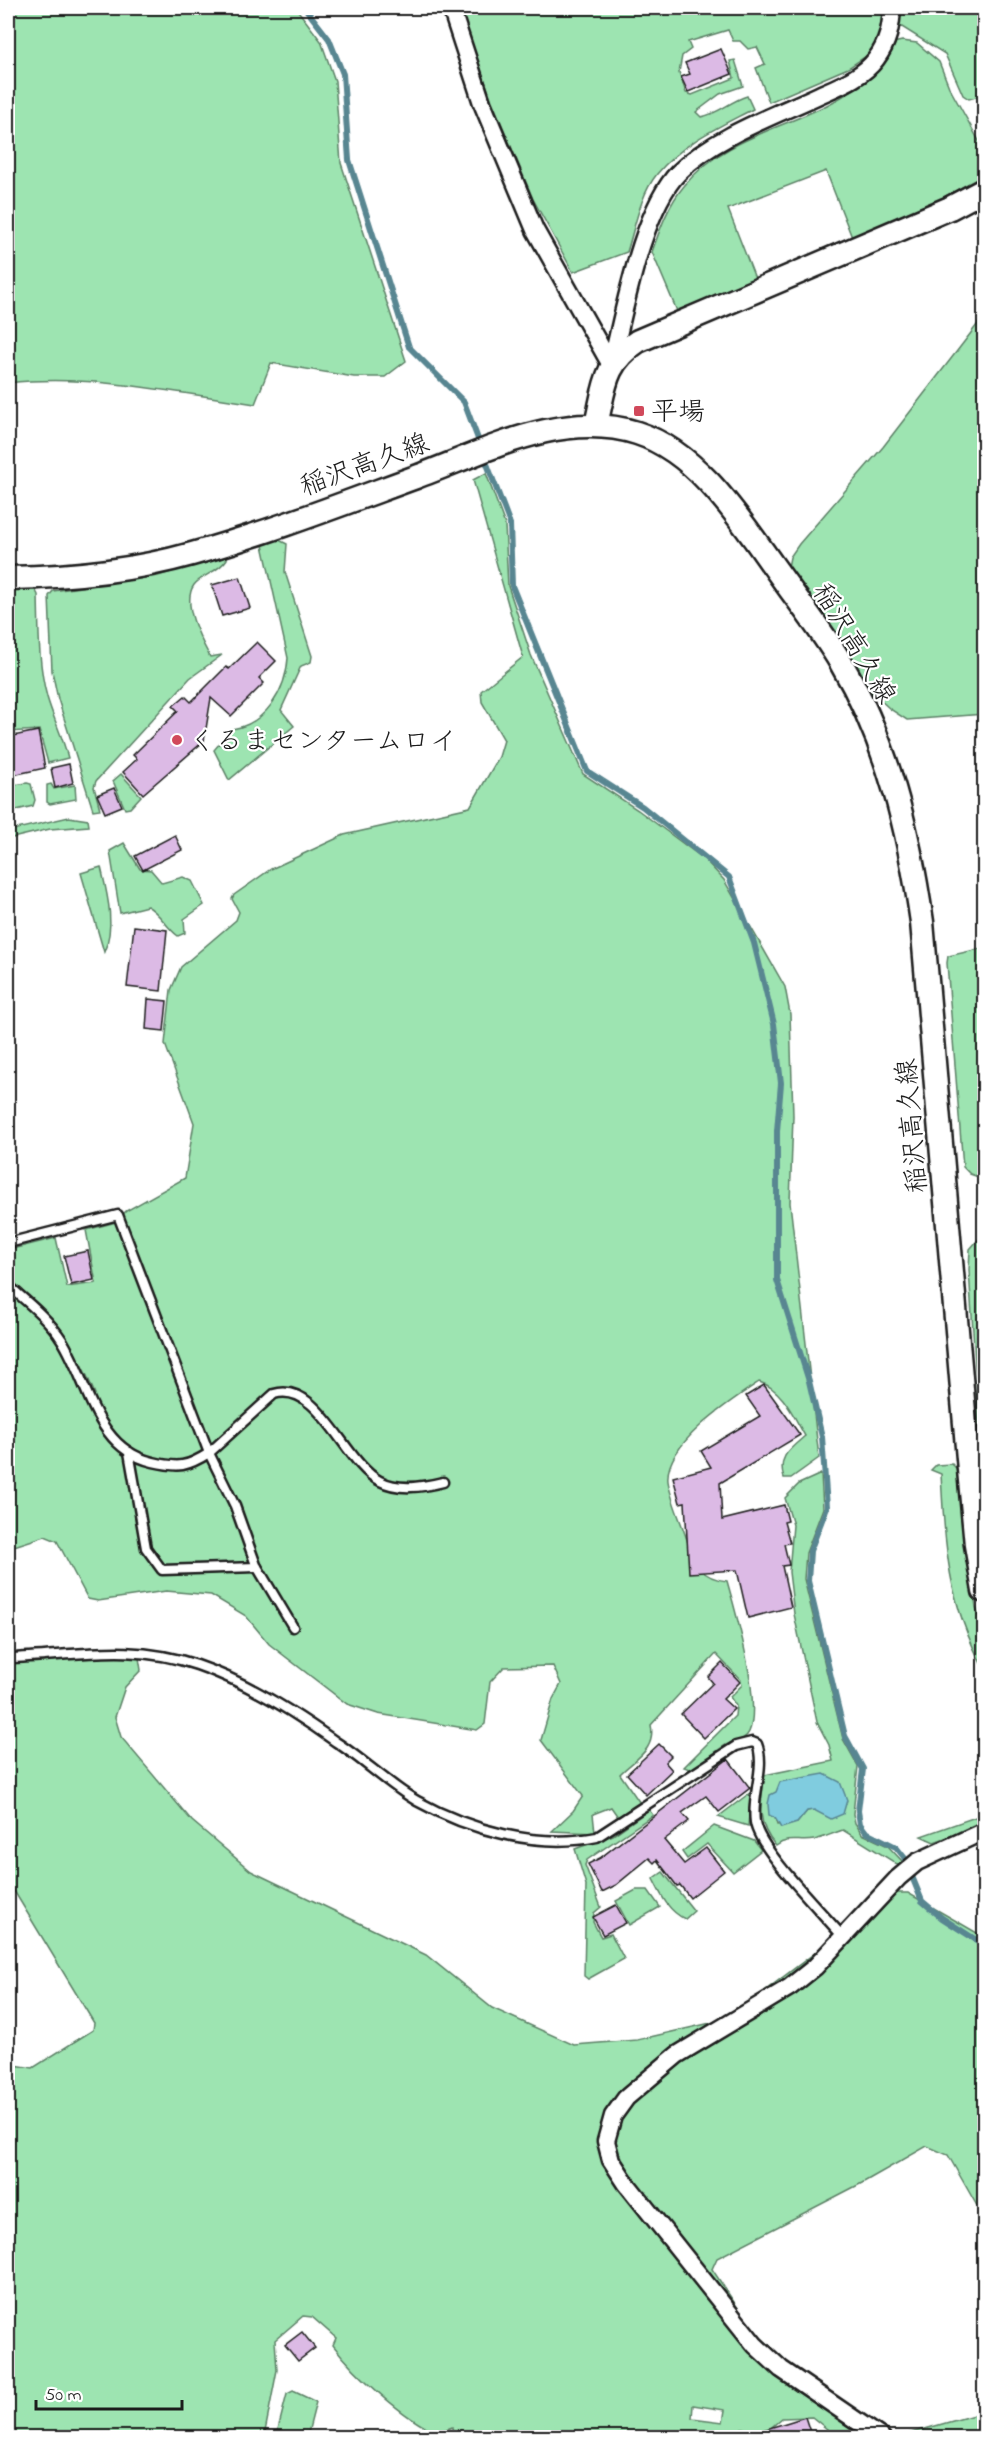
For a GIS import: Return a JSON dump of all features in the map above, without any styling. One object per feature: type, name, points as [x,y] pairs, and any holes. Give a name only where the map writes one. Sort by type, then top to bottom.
[{"type":"main road","points":[[596,425],[611,365],[623,351],[638,341],[950,208],[984,190]]},
{"type":"main road","name":"稲沢高久線","points":[[8,578],[53,577],[155,564],[262,531],[510,441],[553,430],[596,425],[640,434],[682,458],[725,503],[841,663],[873,727],[888,765],[909,842],[922,922],[976,1545],[984,1591]]},
{"type":"street","points":[[451,8],[482,103],[535,230],[611,365]]},
{"type":"street","points":[[611,365],[649,225],[678,173],[702,153],[739,133],[850,81],[875,61],[886,45],[892,8]]},
{"type":"street","points":[[882,2438],[781,2369],[755,2345],[626,2183],[611,2160],[606,2141],[613,2116],[626,2098],[677,2055],[790,1987],[815,1967],[898,1878],[917,1862],[984,1831]]},
{"type":"lane","points":[[8,1243],[118,1215],[209,1453],[235,1506],[245,1541],[257,1567],[293,1627]]},
{"type":"lane","points":[[8,1285],[61,1337],[79,1369],[104,1428],[119,1447],[143,1460],[172,1467],[190,1465],[209,1453],[274,1394],[283,1391],[301,1396],[314,1407],[366,1474],[381,1482],[399,1487],[426,1486],[443,1482]]},
{"type":"lane","points":[[129,1452],[146,1548],[162,1570],[257,1567]]},
{"type":"lane","points":[[8,1658],[127,1650],[170,1656],[197,1664],[268,1697],[336,1742],[414,1799],[434,1810],[503,1834],[555,1841],[576,1841],[597,1837],[736,1746],[752,1742],[757,1744],[760,1755],[753,1806],[757,1833],[843,1937]]},
{"type":"green space","points":[[8,8],[296,8],[321,41],[335,81],[341,163],[406,361],[385,377],[354,377],[271,363],[255,404],[100,383],[39,381],[8,383]]},
{"type":"green space","points":[[459,8],[984,8],[984,95],[969,99],[963,95],[945,54],[902,27],[885,28],[872,52],[848,68],[769,102],[756,68],[765,64],[757,47],[748,49],[740,41],[733,41],[728,30],[688,42],[691,49],[682,56],[679,72],[686,93],[692,95],[734,78],[730,61],[735,60],[743,86],[720,94],[696,112],[701,117],[747,96],[753,109],[689,145],[657,174],[642,201],[627,252],[573,272],[533,199],[492,101]]},
{"type":"green space","points":[[902,41],[917,43],[939,62],[949,87],[984,150],[984,175],[913,214],[853,240],[826,171],[728,209],[756,281],[677,311],[652,252],[661,226],[678,193],[704,166],[726,150],[827,105],[851,91],[875,71],[893,43]]},
{"type":"green space","points":[[984,316],[984,714],[907,720],[890,709],[867,688],[845,646],[788,567],[790,557],[799,544],[883,447]]},
{"type":"green space","points":[[486,473],[505,525],[508,586],[531,655],[583,774],[638,810],[705,860],[724,880],[785,987],[790,1014],[793,1116],[790,1203],[819,1458],[791,1478],[784,1478],[782,1464],[786,1454],[805,1436],[781,1397],[767,1385],[759,1382],[717,1411],[688,1438],[677,1452],[670,1467],[668,1481],[691,1551],[700,1569],[711,1577],[727,1581],[736,1614],[750,1680],[752,1718],[749,1732],[745,1737],[717,1751],[692,1770],[684,1767],[735,1716],[736,1706],[730,1697],[742,1685],[741,1680],[716,1654],[651,1725],[652,1734],[648,1747],[620,1774],[640,1803],[618,1817],[611,1807],[593,1814],[595,1833],[552,1831],[573,1811],[583,1796],[541,1740],[553,1699],[561,1684],[553,1666],[504,1667],[490,1682],[485,1724],[477,1730],[378,1714],[347,1704],[269,1644],[246,1616],[211,1595],[166,1591],[98,1601],[88,1599],[57,1541],[45,1536],[8,1548],[8,1291],[32,1312],[52,1336],[69,1362],[83,1391],[95,1394],[79,1360],[59,1330],[8,1278],[8,1250],[56,1238],[67,1287],[96,1283],[86,1230],[116,1222],[126,1211],[185,1178],[194,1123],[165,1044],[171,990],[181,967],[236,920],[239,912],[232,899],[234,895],[271,869],[344,835],[470,807],[499,757],[504,740],[482,702],[481,691],[523,657],[473,480]]},
{"type":"green space","points":[[277,539],[287,544],[285,572],[312,656],[311,662],[301,666],[281,710],[294,726],[229,780],[214,750],[232,729],[244,726],[264,713],[278,693],[286,670],[288,658],[263,545]]},
{"type":"green space","points":[[227,555],[227,559],[220,567],[194,585],[190,601],[194,621],[210,657],[222,655],[190,678],[96,781],[94,787],[100,809],[93,810],[58,699],[52,671],[49,596],[53,591],[158,576]]},
{"type":"green space","points":[[8,589],[35,589],[38,595],[44,685],[68,758],[48,763],[39,730],[8,732]]},
{"type":"green space","points":[[121,774],[141,796],[130,808],[125,809],[113,781]]},
{"type":"green space","points":[[31,784],[35,800],[33,806],[8,812],[8,786]]},
{"type":"green space","points":[[51,784],[54,789],[75,785],[76,799],[50,804],[47,802],[47,785]]},
{"type":"green space","points":[[69,817],[88,820],[89,826],[50,829],[8,839],[8,831]]},
{"type":"green space","points":[[124,843],[140,869],[151,870],[162,883],[183,877],[192,881],[204,905],[184,919],[185,933],[178,936],[156,912],[147,906],[120,913],[110,851]]},
{"type":"green space","points":[[101,867],[108,898],[110,921],[108,942],[104,952],[81,873]]},
{"type":"green space","points":[[984,948],[984,1179],[970,1174],[963,1167],[947,963],[948,956]]},
{"type":"green space","points":[[984,1233],[984,1498],[969,1270],[970,1249]]},
{"type":"green space","points":[[952,1464],[956,1468],[976,1607],[984,1636],[984,1669],[972,1645],[956,1598],[947,1551],[941,1474],[931,1470],[936,1465]]},
{"type":"green space","points":[[821,1474],[823,1508],[806,1553],[804,1579],[843,1739],[858,1766],[853,1814],[855,1823],[862,1834],[888,1846],[902,1861],[900,1866],[843,1830],[818,1839],[790,1840],[776,1846],[762,1822],[761,1804],[765,1775],[833,1761],[829,1745],[817,1722],[794,1614],[789,1572],[793,1525],[785,1498],[799,1484]],"holes":[[[847,1800],[807,1811],[797,1823],[777,1825],[775,1818]]]},
{"type":"green space","points":[[121,1654],[139,1658],[141,1670],[125,1687],[115,1717],[121,1737],[192,1821],[251,1871],[426,1955],[492,2008],[574,2045],[637,2040],[715,2022],[746,2005],[894,1893],[908,1893],[984,1937],[984,2218],[948,2155],[927,2146],[862,2183],[717,2258],[712,2269],[752,2329],[867,2437],[837,2437],[812,2417],[782,2418],[764,2434],[742,2428],[740,2436],[747,2437],[670,2437],[639,2432],[589,2438],[453,2437],[452,2427],[437,2433],[395,2407],[342,2357],[333,2345],[336,2338],[312,2317],[303,2316],[275,2340],[277,2370],[264,2437],[8,2437],[8,2064],[33,2068],[93,2030],[94,2023],[8,1881],[8,1663]],"holes":[[[693,2405],[725,2410],[723,2422],[692,2418]]]},
{"type":"green space","points":[[751,1792],[748,1826],[718,1817]]},
{"type":"green space","points":[[649,1810],[653,1815],[587,1860],[585,1865],[601,1907],[594,1913],[593,1922],[601,1937],[611,1934],[624,1959],[588,1979],[584,1976],[586,1885],[575,1849],[613,1835]]},
{"type":"green space","points":[[984,1814],[984,1824],[934,1842],[921,1836]]},
{"type":"green space","points":[[714,1826],[754,1841],[761,1850],[733,1872],[707,1844],[687,1859],[682,1852]]},
{"type":"green space","points":[[663,1872],[694,1911],[685,1919],[679,1916],[662,1897],[653,1879]]},
{"type":"green space","points":[[636,1890],[648,1890],[660,1907],[629,1925],[616,1901]]},
{"type":"green space","points":[[293,2391],[316,2402],[307,2437],[276,2437],[287,2394]]},
{"type":"green space","points":[[984,2412],[984,2437],[897,2437]]},
{"type":"water","points":[[824,1774],[840,1782],[847,1800],[843,1814],[831,1819],[814,1810],[807,1811],[797,1823],[781,1828],[775,1818],[769,1815],[768,1804],[770,1795],[776,1792],[780,1782]]},
{"type":"building","points":[[721,49],[732,74],[688,92],[681,77],[690,74],[685,63]]},
{"type":"building","points":[[240,577],[250,608],[222,616],[212,585]]},
{"type":"building","points":[[257,642],[276,661],[259,678],[264,683],[231,716],[211,698],[204,741],[143,794],[123,772],[137,759],[133,755],[178,711],[173,706],[185,696],[191,702],[226,667],[229,669]]},
{"type":"building","points":[[38,731],[45,768],[8,776],[8,737]]},
{"type":"building","points":[[69,764],[73,783],[55,788],[51,768]]},
{"type":"building","points":[[114,788],[122,806],[105,813],[97,795]]},
{"type":"building","points":[[175,835],[182,850],[143,870],[135,856]]},
{"type":"building","points":[[134,926],[167,930],[161,991],[127,987]]},
{"type":"building","points":[[148,999],[167,1001],[164,1031],[146,1029]]},
{"type":"building","points":[[88,1251],[94,1280],[71,1285],[64,1256]]},
{"type":"building","points":[[764,1385],[800,1435],[720,1483],[722,1520],[784,1505],[788,1521],[784,1522],[790,1543],[784,1544],[789,1565],[782,1566],[791,1607],[748,1618],[737,1570],[689,1573],[685,1502],[680,1503],[673,1477],[711,1467],[701,1451],[760,1416],[746,1396]]},
{"type":"building","points":[[722,1663],[740,1682],[723,1699],[734,1709],[704,1738],[681,1714],[713,1683],[708,1677]]},
{"type":"building","points":[[659,1744],[671,1756],[665,1762],[672,1770],[646,1795],[627,1774]]},
{"type":"building","points":[[728,1759],[750,1788],[719,1812],[706,1796],[682,1813],[689,1821],[664,1840],[684,1864],[706,1848],[724,1871],[690,1898],[680,1885],[677,1886],[657,1860],[654,1863],[649,1858],[616,1885],[602,1892],[588,1864],[600,1858]]},
{"type":"building","points":[[616,1905],[626,1923],[603,1935],[593,1917]]},
{"type":"building","points":[[302,2332],[315,2348],[298,2361],[285,2345]]},
{"type":"building","points":[[805,2417],[810,2432],[793,2438],[751,2438],[750,2434]]},
{"type":"waterway","points":[[305,8],[329,39],[343,74],[349,160],[409,347],[464,402],[481,447]]},
{"type":"waterway","points":[[484,456],[510,524],[512,586],[587,771],[643,807],[729,877],[754,943],[774,1024],[781,1083],[777,1131],[777,1280],[809,1381],[822,1437],[827,1507],[810,1551],[808,1581],[845,1736],[863,1769],[858,1811],[860,1824],[866,1832],[896,1847],[904,1857],[922,1901],[942,1918],[984,1945]]},
{"type":"place","name":"平場","points":[[639,411]]},
{"type":"place","name":"くるまセンタームロイ","points":[[177,740]]}]
